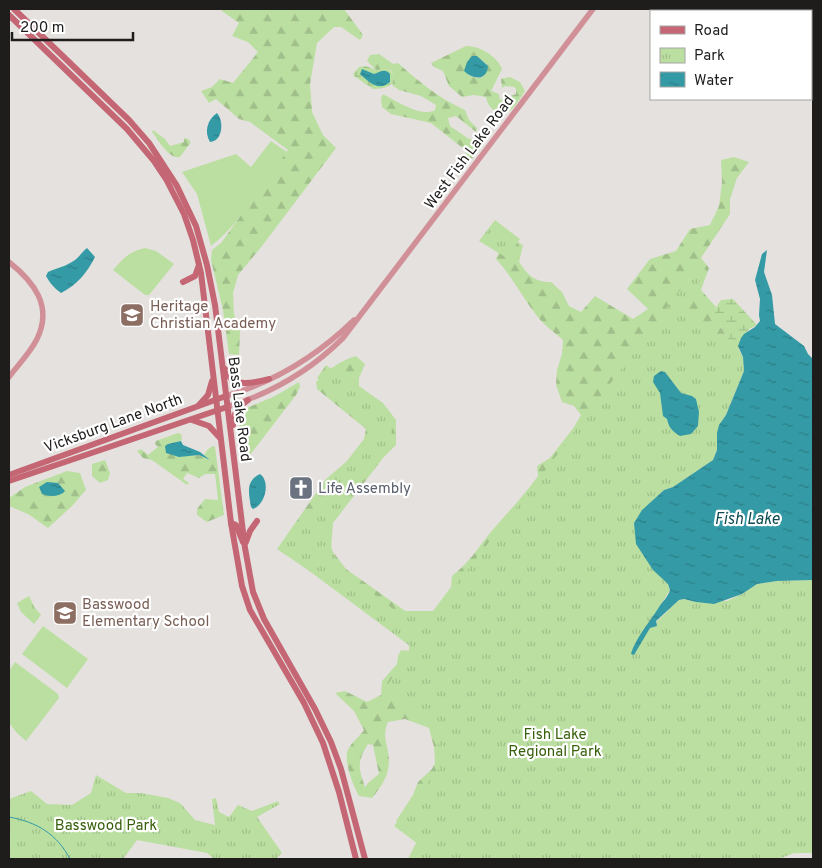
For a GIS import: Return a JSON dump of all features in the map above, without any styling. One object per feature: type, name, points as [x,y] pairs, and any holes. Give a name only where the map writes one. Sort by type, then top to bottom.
[{"type":"main road","name":"Bass Lake Road","points":[[14,9],[130,120],[151,145],[171,174],[191,214],[204,251],[214,305],[251,586],[260,611],[316,709],[336,754],[365,859]]},
{"type":"main road","name":"Bass Lake Road","points":[[9,15],[127,129],[147,152],[166,179],[190,229],[200,264],[231,523],[237,564],[245,596],[258,626],[304,703],[321,737],[339,792],[356,859]]},
{"type":"main road","points":[[200,264],[195,276],[183,282],[196,282],[203,289]]},
{"type":"main road","points":[[221,360],[226,373],[238,382],[248,384],[269,379]]},
{"type":"main road","points":[[198,406],[208,395],[213,378]]},
{"type":"main road","name":"Vicksburg Lane North","points":[[9,475],[226,396]]},
{"type":"main road","points":[[238,491],[239,471],[233,422],[237,410],[248,400]]},
{"type":"main road","name":"Vicksburg Lane North","points":[[9,481],[227,407]]},
{"type":"main road","points":[[190,420],[209,426],[221,439]]},
{"type":"main road","points":[[245,548],[250,531],[257,521]]},
{"type":"main road","points":[[231,523],[236,525],[245,548]]},
{"type":"street","name":"West Fish Lake Road","points":[[227,407],[248,400],[286,382],[316,362],[343,338],[593,9]]},
{"type":"street","points":[[9,262],[26,276],[34,287],[43,312],[37,339],[9,377]]},
{"type":"street","name":"West Fish Lake Road","points":[[226,396],[269,379],[297,364],[322,348],[365,310]]},
{"type":"green space","points":[[222,9],[344,9],[363,35],[360,40],[341,27],[334,27],[317,43],[310,84],[312,112],[323,135],[336,148],[238,275],[233,293],[234,314],[240,332],[239,355],[229,354],[223,310],[211,260],[212,250],[221,243],[288,150],[250,122],[239,119],[216,99],[209,103],[201,91],[212,87],[220,79],[233,83],[258,52],[248,42],[232,36],[239,23],[222,11]]},
{"type":"green space","points":[[466,46],[471,46],[492,56],[500,64],[502,69],[491,91],[499,94],[500,100],[516,94],[514,87],[505,86],[502,88],[501,79],[510,77],[520,82],[525,91],[509,112],[505,114],[500,113],[490,107],[486,97],[474,95],[462,97],[449,86],[443,71],[434,67],[431,63]],"holes":[[[477,56],[488,66],[483,77],[477,78],[468,75]]]},
{"type":"green space","points":[[379,54],[393,64],[398,63],[430,90],[465,110],[469,120],[477,128],[476,132],[456,116],[448,118],[450,126],[469,139],[478,139],[483,146],[473,158],[469,159],[464,149],[431,123],[391,114],[382,107],[381,98],[383,94],[409,108],[423,112],[435,110],[436,105],[421,96],[399,90],[392,85],[393,77],[390,69],[376,70],[367,61],[370,55]]},
{"type":"green space","points":[[366,66],[376,70],[389,69],[394,78],[391,85],[373,89],[354,76],[353,74],[359,67]]},
{"type":"green space","points":[[153,130],[165,139],[170,146],[184,142],[184,138],[191,142],[180,157],[176,157],[164,148],[152,132]]},
{"type":"green space","points":[[271,141],[287,152],[242,214],[222,237],[211,246],[197,194],[182,172],[236,154],[251,167]]},
{"type":"green space","name":"Fish Lake Regional Park","points":[[734,157],[749,162],[737,178],[730,199],[730,214],[701,258],[709,268],[701,290],[716,307],[717,320],[731,346],[717,450],[650,496],[654,859],[408,859],[419,837],[396,821],[413,795],[418,782],[432,769],[435,763],[434,747],[429,728],[405,719],[388,722],[385,737],[389,766],[386,776],[372,798],[359,796],[349,772],[347,753],[351,745],[364,730],[354,711],[335,693],[345,691],[367,702],[381,695],[382,681],[397,664],[401,650],[409,651],[409,645],[314,574],[277,549],[326,479],[346,462],[364,439],[366,429],[317,389],[316,382],[334,366],[356,356],[365,364],[359,378],[359,386],[383,403],[396,420],[396,445],[383,458],[333,523],[330,543],[333,552],[346,569],[408,613],[433,611],[451,587],[452,576],[468,561],[526,491],[538,476],[537,466],[550,458],[581,415],[574,406],[562,402],[556,385],[563,340],[537,316],[496,259],[502,246],[512,239],[523,245],[519,262],[522,267],[536,279],[551,282],[562,292],[569,306],[581,312],[595,296],[633,319],[648,309],[627,289],[650,259],[676,251],[690,229],[710,225],[719,206],[722,182],[721,160]],"holes":[[[368,744],[373,745],[379,774],[363,790],[365,787],[360,769],[360,760]]]},
{"type":"green space","points":[[495,220],[520,239],[507,258],[479,241]]},
{"type":"green space","points":[[145,248],[156,251],[174,264],[149,295],[145,295],[113,270],[130,254]]},
{"type":"green space","name":"Fish Lake Regional Park","points":[[699,265],[707,271],[681,306],[739,350],[743,357],[744,371],[726,415],[719,425],[717,450],[713,460],[673,487],[664,490],[642,510],[634,523],[647,562],[668,584],[670,590],[653,617],[649,620],[633,648],[679,600],[696,602],[727,601],[757,584],[777,581],[813,580],[813,853],[794,853],[779,859],[413,859],[422,847],[394,826],[439,769],[438,742],[424,716],[386,687],[413,648],[281,550],[377,424],[317,378],[326,365],[386,410],[392,427],[391,442],[357,490],[333,519],[331,551],[348,575],[396,611],[435,611],[544,472]]},
{"type":"green space","points":[[733,299],[757,325],[749,329],[739,350],[731,346],[715,313],[721,300]]},
{"type":"green space","points":[[299,382],[300,387],[296,395],[250,455],[243,459],[239,422],[241,414],[249,407],[275,396]]},
{"type":"green space","points":[[178,433],[181,434],[181,441],[168,444],[184,456],[199,455],[210,460],[204,455],[208,449],[213,446],[215,447],[224,515],[207,522],[197,515],[197,509],[205,499],[218,500],[215,474],[205,474],[199,478],[187,473],[183,479],[189,483],[187,485],[152,460],[143,458],[137,451],[141,449],[148,455],[158,447],[155,444],[156,441]]},
{"type":"green space","points":[[105,460],[110,473],[108,480],[100,483],[92,476],[92,464]]},
{"type":"green space","points":[[67,471],[80,473],[86,490],[48,528],[28,514],[9,506],[9,498],[25,487]]},
{"type":"green space","points":[[29,596],[41,615],[34,624],[21,612],[17,603]]},
{"type":"green space","points":[[43,626],[88,659],[67,688],[22,654]]},
{"type":"green space","points":[[15,662],[58,694],[59,698],[26,741],[9,723],[9,671]]},
{"type":"green space","name":"Basswood Park","points":[[96,775],[126,793],[141,793],[168,798],[180,803],[195,820],[215,825],[212,799],[216,798],[219,812],[229,817],[238,805],[252,811],[278,801],[280,804],[257,817],[282,853],[276,859],[214,859],[207,853],[137,840],[123,859],[9,859],[9,799],[31,791],[47,804],[72,805],[91,793]]},
{"type":"water","points":[[472,56],[477,56],[488,66],[487,71],[482,77],[471,76],[464,71],[467,62]]},
{"type":"water","points":[[362,69],[374,74],[386,71],[390,74],[390,82],[382,86],[374,85],[360,74]]},
{"type":"water","points":[[217,113],[221,121],[221,130],[218,138],[210,142],[207,126]]},
{"type":"water","points":[[87,248],[95,257],[92,263],[77,282],[61,293],[46,276],[48,272],[72,262]]},
{"type":"water","name":"Fish Lake","points":[[767,250],[764,272],[772,295],[775,324],[804,346],[813,359],[813,580],[777,581],[757,584],[742,594],[714,604],[684,599],[679,600],[656,621],[657,626],[650,628],[634,655],[631,654],[636,642],[670,590],[668,584],[653,570],[636,544],[634,523],[642,510],[664,490],[673,487],[713,460],[717,450],[719,425],[726,415],[744,371],[743,357],[738,346],[744,334],[755,327],[760,321],[760,299],[755,280],[762,254]]},
{"type":"water","points":[[661,371],[665,372],[681,393],[696,399],[699,412],[698,426],[691,434],[680,436],[671,429],[667,419],[663,416],[660,393],[653,382],[654,376]]},
{"type":"water","points":[[181,441],[183,445],[200,452],[210,460],[199,455],[179,457],[166,453],[165,446]]},
{"type":"water","points":[[260,474],[265,482],[265,493],[261,503],[253,509],[249,497],[249,488],[252,480]]},
{"type":"water","points":[[47,482],[58,483],[65,491],[54,496],[42,494],[39,487]]},
{"type":"waterway","points":[[9,817],[29,822],[45,830],[59,843],[70,859]]},
{"type":"place","name":"Heritage Christian Academy","points":[[132,315]]},
{"type":"place","name":"Life Assembly","points":[[301,488]]},
{"type":"place","name":"Basswood Elementary School","points":[[65,613]]}]
